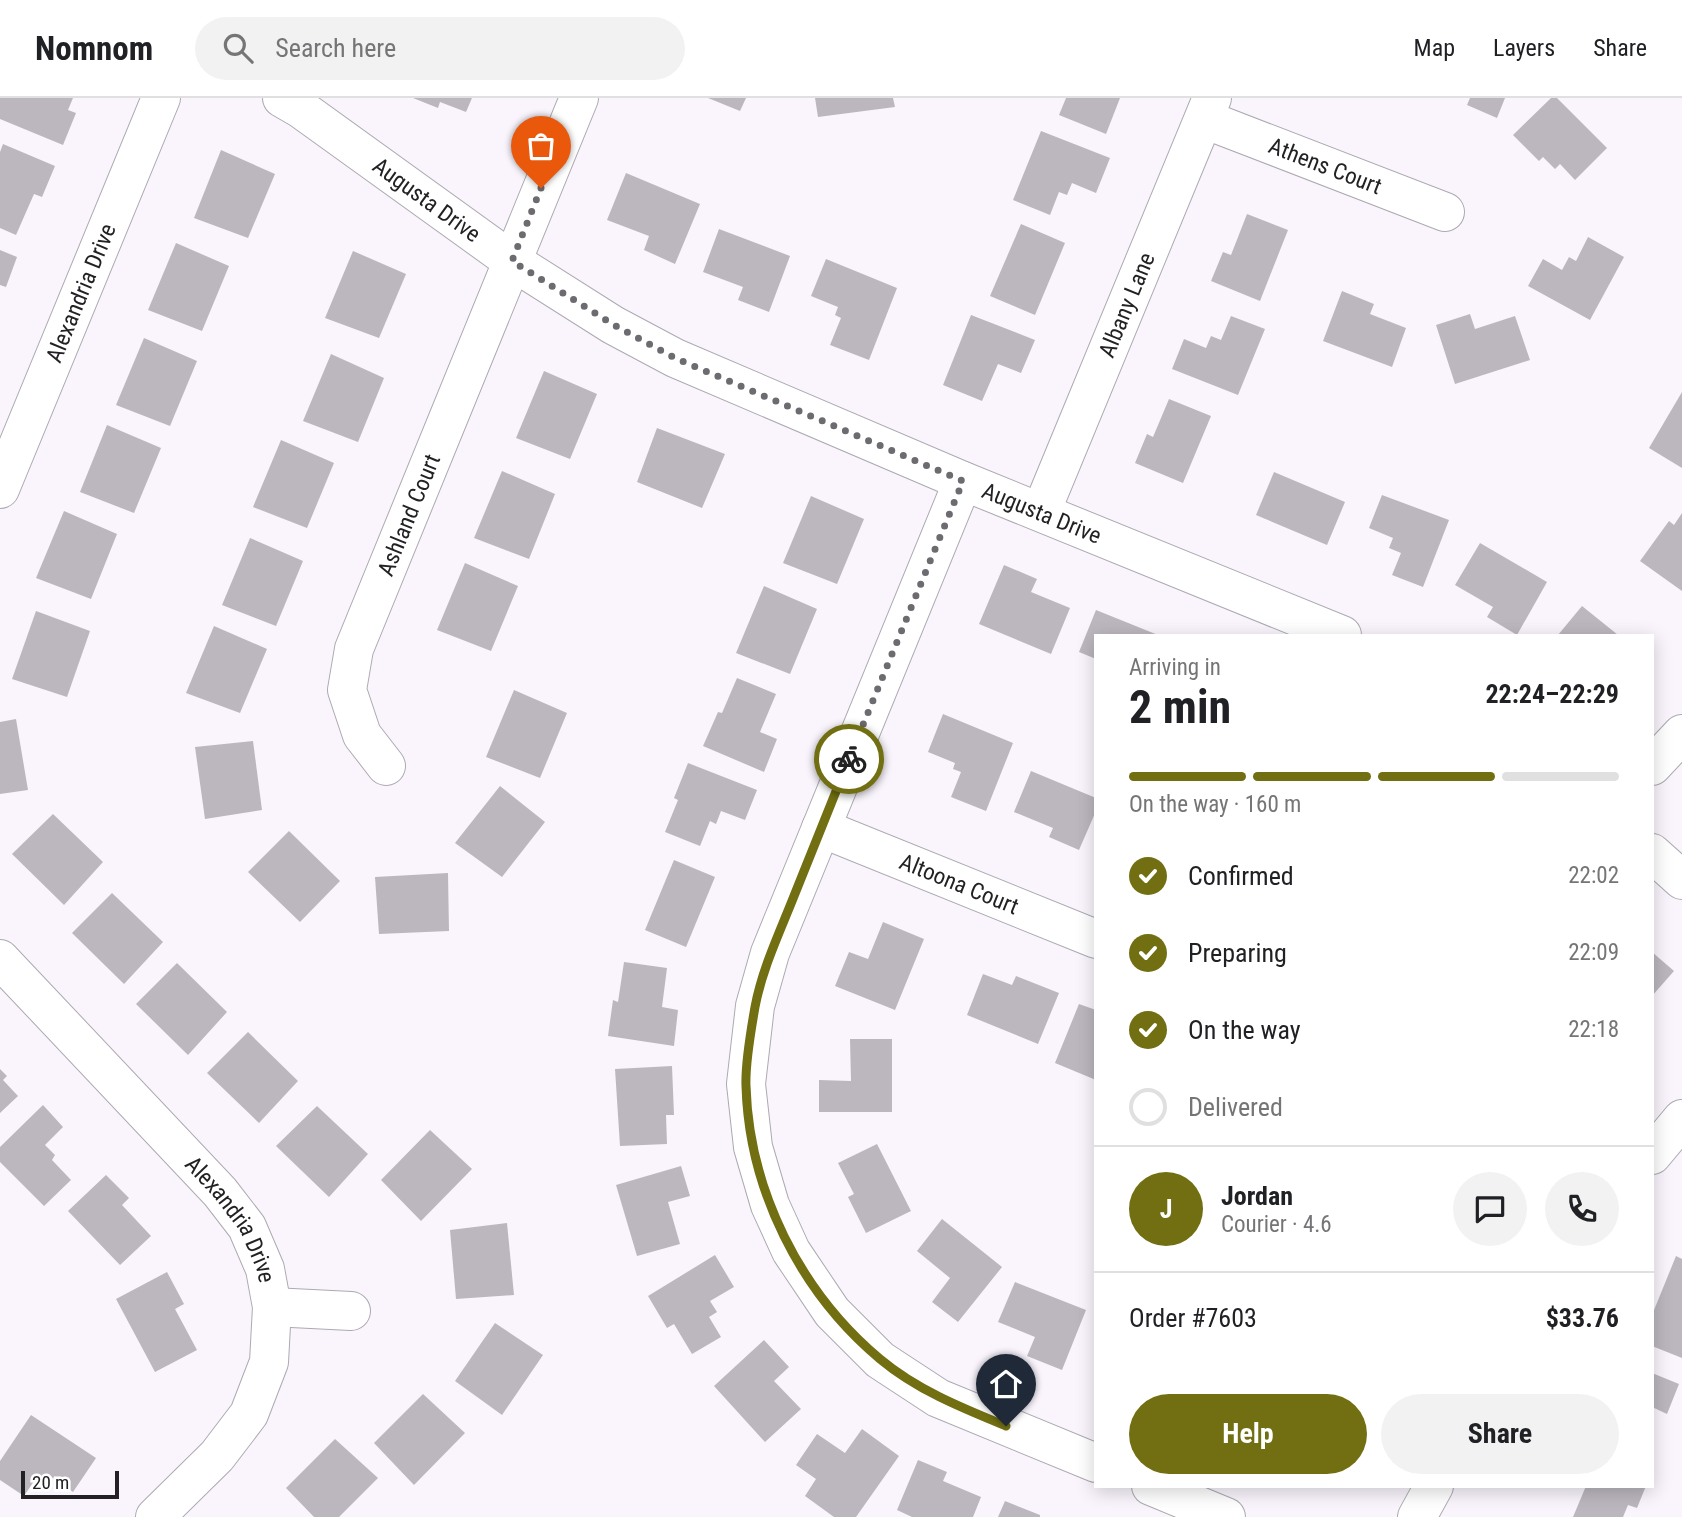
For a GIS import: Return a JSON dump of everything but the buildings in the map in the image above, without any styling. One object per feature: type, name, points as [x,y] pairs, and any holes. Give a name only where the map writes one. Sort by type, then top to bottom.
[{"type":"street","name":"Alexandria Drive","points":[[0,489],[161,98]]},
{"type":"street","name":"Augusta Drive","points":[[282,98],[313,117],[512,261],[614,325],[675,358],[963,481],[1340,634]]},
{"type":"street","name":"Ashland Court","points":[[386,766],[362,735],[347,690],[354,649],[579,98]]},
{"type":"street","name":"Athens Court","points":[[1208,108],[1445,212]]},
{"type":"street","name":"Albany Lane","points":[[1041,512],[1208,108]]},
{"type":"street","points":[[963,481],[770,953],[755,1006],[746,1084],[753,1147],[770,1206],[791,1251],[832,1312],[880,1360],[938,1398],[1094,1462]]},
{"type":"street","points":[[1654,764],[1682,734]]},
{"type":"street","name":"Altoona Court","points":[[821,828],[1094,938]]},
{"type":"street","points":[[1654,855],[1682,880]]},
{"type":"street","name":"Alexandria Drive","points":[[0,959],[220,1192],[247,1227],[265,1269],[272,1307],[269,1362],[249,1413],[217,1456],[155,1517]]},
{"type":"street","points":[[272,1307],[351,1311]]},
{"type":"street","points":[[1156,1488],[1226,1517]]},
{"type":"street","points":[[1418,1517],[1433,1488]]},
{"type":"way so far","points":[[541,188],[512,261],[614,325],[675,358],[963,481],[849,759]]},
{"type":"route","points":[[849,759],[770,953],[755,1006],[746,1084],[753,1147],[770,1206],[791,1251],[832,1312],[880,1360],[938,1398],[1006,1426]]}]
